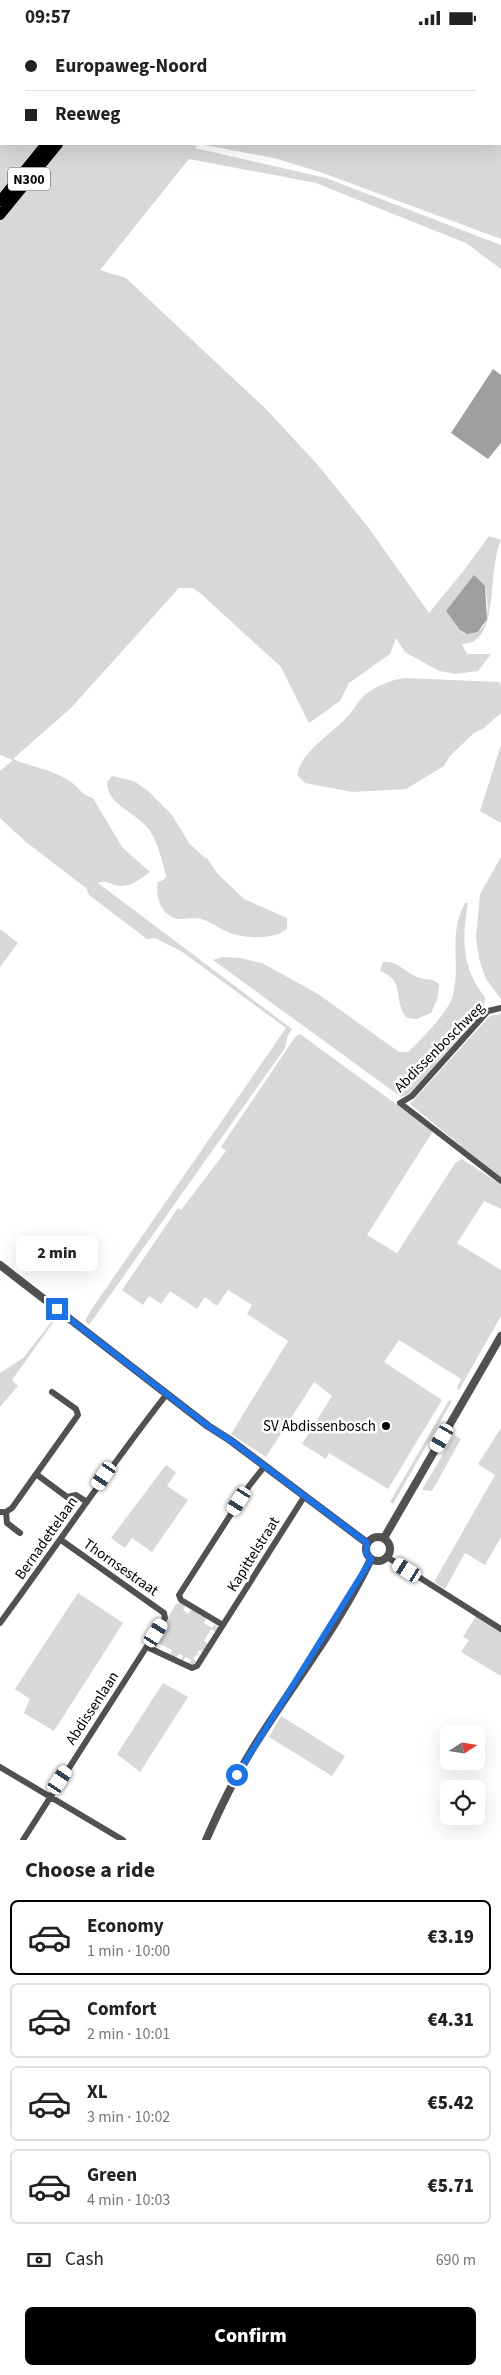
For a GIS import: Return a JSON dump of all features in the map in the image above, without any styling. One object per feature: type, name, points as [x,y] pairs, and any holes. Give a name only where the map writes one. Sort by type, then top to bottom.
[{"type":"highway","name":"N300","points":[[0,201],[45,145]]},
{"type":"highway","name":"N300","points":[[0,215],[57,145]]},
{"type":"street","name":"Abdissenboschweg","points":[[501,1008],[488,1011],[412,1096],[400,1103],[501,1181]]},
{"type":"street","points":[[0,1265],[166,1395],[367,1543]]},
{"type":"street","points":[[384,1539],[501,1336]]},
{"type":"street","points":[[20,1533],[7,1523],[3,1512],[12,1508],[78,1415],[76,1409],[52,1393]]},
{"type":"street","name":"Bernadettelaan","points":[[0,1623],[61,1540],[119,1455],[166,1395]]},
{"type":"street","points":[[223,1625],[182,1600],[180,1593],[249,1486],[264,1467]]},
{"type":"street","points":[[36,1474],[67,1497],[76,1495],[86,1503]]},
{"type":"street","name":"Kapittelstraat","points":[[147,1647],[194,1668],[197,1666],[304,1497]]},
{"type":"street","points":[[376,1537],[384,1539],[390,1547],[387,1557],[378,1562],[371,1559],[366,1554],[367,1543],[376,1537]]},
{"type":"street","name":"Thornsestraat","points":[[61,1540],[166,1616]]},
{"type":"street","points":[[387,1557],[501,1629]]},
{"type":"street","points":[[206,1840],[223,1802],[252,1749],[332,1626],[371,1559]]},
{"type":"street","name":"Abdissenlaan","points":[[23,1840],[166,1616]]},
{"type":"street","points":[[0,1767],[124,1840]]},
{"type":"shaded area","points":[[0,145],[40,145],[0,195]]},
{"type":"shaded area","points":[[61,145],[196,145],[195,148],[326,178],[501,245],[501,269],[466,243],[316,183],[189,159],[100,270],[126,278],[266,409],[317,464],[368,527],[429,613],[489,536],[501,540],[494,571],[488,620],[482,633],[474,641],[462,644],[467,654],[491,654],[478,671],[456,674],[439,671],[405,652],[396,638],[390,654],[349,683],[340,701],[309,723],[281,667],[200,593],[193,588],[179,588],[71,708],[13,759],[57,774],[71,782],[85,795],[93,798],[122,847],[150,872],[137,881],[125,886],[118,886],[107,882],[98,883],[292,1029],[288,1035],[285,1048],[89,1325],[85,1321],[91,1310],[286,1028],[181,951],[155,938],[147,939],[89,895],[86,888],[26,842],[0,818],[0,771],[13,760],[0,755],[0,220]],"holes":[[[485,586],[487,617],[478,632],[463,633],[446,611]]]},
{"type":"shaded area","points":[[204,145],[501,145],[501,239],[320,172],[274,158]]},
{"type":"shaded area","points":[[493,369],[501,375],[501,443],[488,459],[451,433]]},
{"type":"shaded area","points":[[474,575],[485,586],[487,619],[478,632],[467,634],[460,630],[446,611]]},
{"type":"shaded area","points":[[405,678],[499,682],[501,685],[501,713],[484,728],[474,733],[450,756],[444,766],[406,789],[352,792],[305,783],[297,775],[300,766],[311,750],[347,717],[363,697],[385,683]]},
{"type":"shaded area","points":[[501,745],[501,823],[480,811]]},
{"type":"shaded area","points":[[112,776],[134,781],[148,791],[172,815],[189,843],[207,858],[217,873],[244,899],[287,918],[287,929],[267,937],[250,937],[228,932],[201,919],[181,919],[169,915],[161,906],[157,894],[158,882],[165,879],[166,875],[156,842],[144,824],[111,797],[107,782]]},
{"type":"shaded area","points":[[501,857],[501,999],[486,979],[479,959],[476,937],[480,894]]},
{"type":"shaded area","points":[[465,903],[468,903],[464,940],[465,952],[471,975],[485,997],[483,1012],[411,1094],[401,1097],[213,960],[222,957],[240,958],[262,963],[318,994],[399,1052],[408,1052],[439,1019],[452,998],[456,975],[457,927]]},
{"type":"shaded area","points":[[0,929],[18,943],[0,967]]},
{"type":"shaded area","points":[[383,962],[393,963],[415,976],[432,980],[439,984],[438,997],[431,1013],[416,1019],[407,1018],[400,1005],[394,980],[380,971]]},
{"type":"shaded area","points":[[501,1014],[501,1179],[465,1152],[459,1144],[410,1104],[490,1016]]},
{"type":"shaded area","points":[[300,1034],[433,1131],[367,1235],[397,1253],[456,1162],[462,1159],[501,1185],[501,1209],[484,1201],[457,1243],[501,1270],[501,1316],[459,1390],[457,1388],[461,1379],[399,1340],[384,1362],[442,1400],[388,1489],[329,1453],[326,1459],[302,1444],[332,1396],[314,1382],[266,1457],[231,1434],[288,1341],[247,1314],[252,1305],[228,1290],[217,1306],[205,1297],[197,1309],[170,1291],[161,1304],[149,1296],[143,1305],[122,1290],[178,1208],[181,1210],[226,1151],[221,1147],[295,1037]]},
{"type":"shaded area","points":[[56,1316],[12,1380],[18,1386],[0,1407],[0,1373],[23,1358]]},
{"type":"shaded area","points":[[449,1400],[452,1401],[393,1504],[390,1502]]},
{"type":"shaded area","points":[[501,1428],[501,1537],[485,1565],[465,1553],[445,1589],[434,1582],[495,1475],[478,1464]]},
{"type":"shaded area","points":[[454,1435],[461,1439],[432,1491],[422,1490]]},
{"type":"shaded area","points":[[166,1465],[176,1472],[167,1486],[188,1500],[152,1552],[132,1538],[125,1548],[111,1538]]},
{"type":"shaded area","points":[[78,1593],[123,1623],[54,1731],[24,1713],[30,1699],[15,1689]]},
{"type":"shaded area","points":[[176,1604],[186,1605],[183,1610],[188,1614],[192,1609],[206,1618],[204,1623],[212,1628],[215,1624],[218,1627],[216,1632],[211,1629],[204,1641],[208,1644],[203,1652],[199,1650],[197,1653],[201,1656],[196,1655],[193,1659],[197,1662],[192,1665],[190,1664],[191,1660],[185,1657],[183,1661],[181,1660],[183,1656],[179,1654],[176,1658],[170,1655],[172,1650],[158,1643],[155,1648],[152,1644]]},
{"type":"shaded area","points":[[476,1616],[501,1631],[501,1676],[461,1652],[469,1640],[463,1637]]},
{"type":"shaded area","points":[[163,1683],[188,1697],[140,1772],[117,1754]]},
{"type":"shaded area","points":[[281,1716],[345,1756],[332,1776],[269,1737]]},
{"type":"place","name":"SV Abdissenbosch","points":[[386,1426]]},
{"type":"route","points":[[57,1309],[134,1367],[166,1395],[230,1440],[367,1543],[366,1554],[371,1559],[311,1660],[237,1775]]}]
